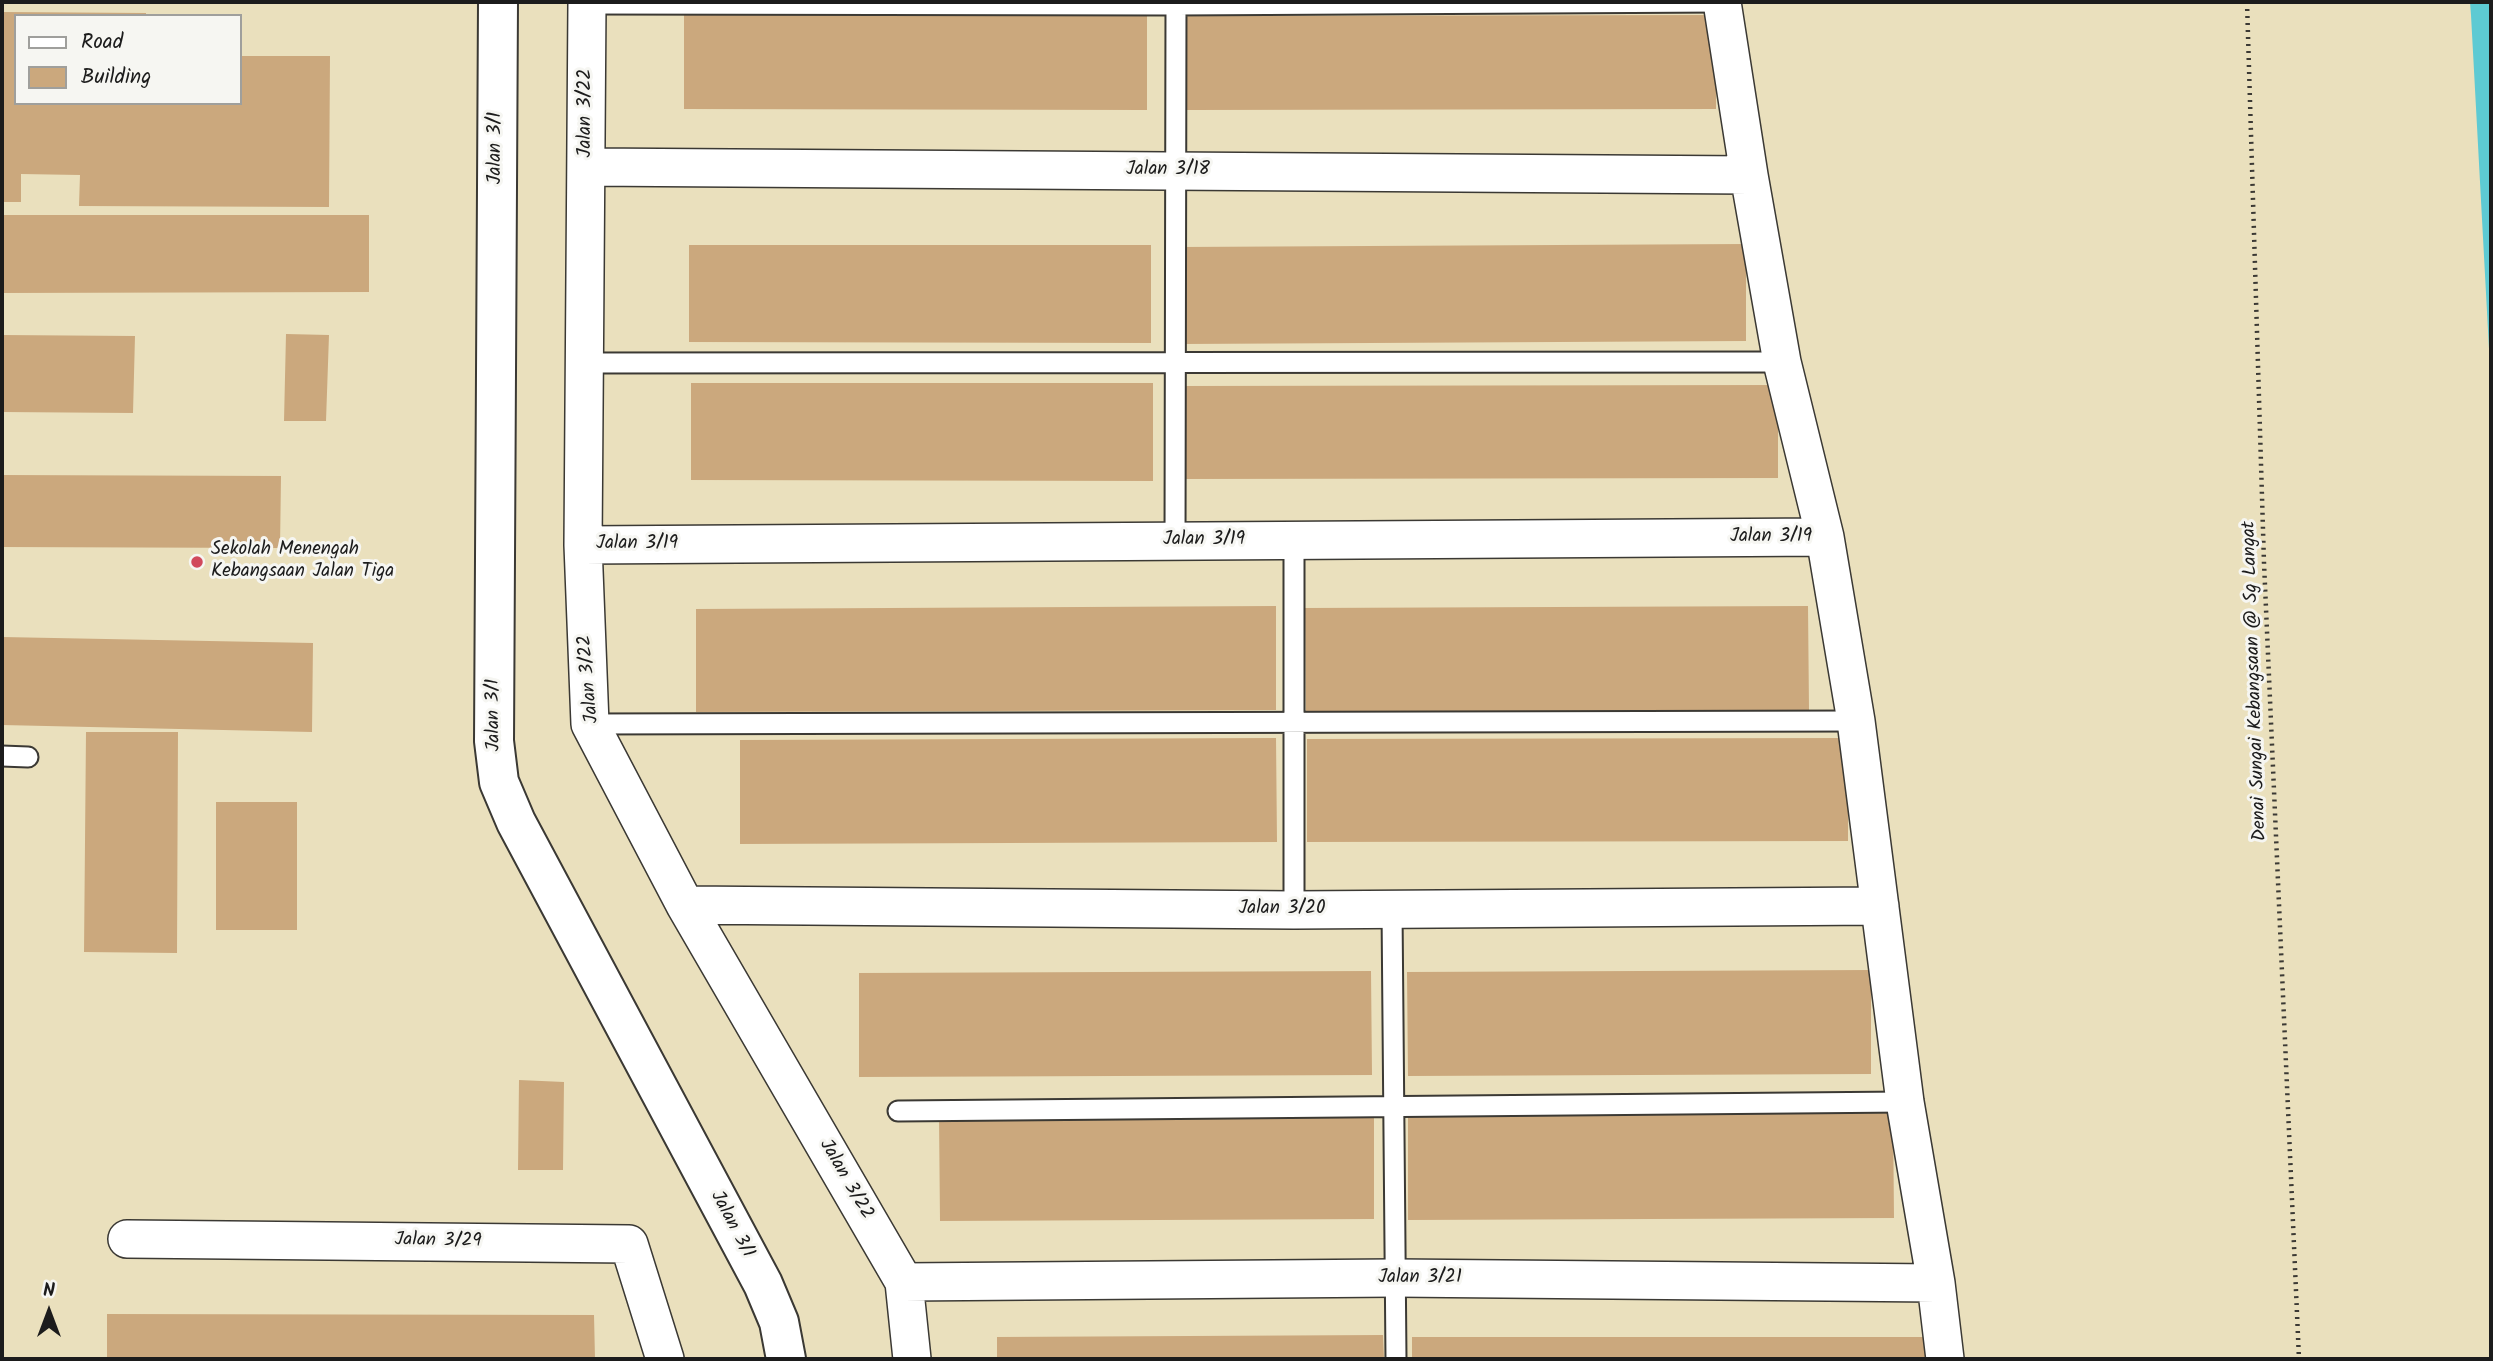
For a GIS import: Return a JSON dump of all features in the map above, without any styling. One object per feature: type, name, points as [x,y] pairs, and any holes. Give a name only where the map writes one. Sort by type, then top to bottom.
[{"type":"street","name":"Jalan 3/1","points":[[498,2],[494,741],[499,782],[516,822],[764,1284],[779,1322],[786,1359]]},
{"type":"street","points":[[1722,2],[1782,362],[1825,537],[1856,721],[1905,1102],[1936,1283],[1945,1359]]},
{"type":"street","name":"Jalan 3/22","points":[[587,3],[583,545],[590,724],[685,905],[904,1282],[912,1359]]},
{"type":"street","name":"Jalan 3/18","points":[[587,167],[1749,175]]},
{"type":"street","name":"Jalan 3/19","points":[[583,545],[1825,537]]},
{"type":"street","name":"Jalan 3/20","points":[[685,905],[1294,910],[1880,906]]},
{"type":"street","name":"Jalan 3/29","points":[[127,1239],[629,1244],[665,1359]]},
{"type":"street","name":"Jalan 3/21","points":[[904,1282],[1395,1278],[1936,1283]]},
{"type":"lane","points":[[587,3],[1722,2]]},
{"type":"lane","points":[[1175,541],[1176,3]]},
{"type":"lane","points":[[585,363],[1782,362]]},
{"type":"lane","points":[[1294,541],[1294,910]]},
{"type":"lane","points":[[590,724],[1856,721]]},
{"type":"lane","points":[[2,756],[27,757]]},
{"type":"lane","points":[[1392,909],[1396,1359]]},
{"type":"lane","points":[[898,1111],[1905,1102]]},
{"type":"path","name":"Denai Sungai Kebangsaan @ Sg Langat","points":[[2247,2],[2265,577],[2299,1359]]},
{"type":"water","points":[[2470,2],[2491,2],[2491,386],[2471,15]]},
{"type":"building","points":[[684,11],[1147,11],[1147,110],[684,109]]},
{"type":"building","points":[[2,12],[146,13],[14,14],[14,105],[242,105],[242,56],[330,56],[329,207],[79,206],[80,175],[21,174],[21,202],[2,202]]},
{"type":"building","points":[[1716,15],[1716,109],[1187,110],[1187,16]]},
{"type":"building","points":[[2,215],[369,215],[369,292],[2,293]]},
{"type":"building","points":[[1746,244],[1746,341],[1182,344],[1181,247]]},
{"type":"building","points":[[689,245],[1151,245],[1151,343],[689,342]]},
{"type":"building","points":[[286,334],[329,335],[326,421],[284,421]]},
{"type":"building","points":[[2,335],[135,336],[133,413],[2,412]]},
{"type":"building","points":[[691,383],[1153,383],[1153,481],[691,480]]},
{"type":"building","points":[[1778,385],[1778,478],[1186,479],[1186,386]]},
{"type":"building","points":[[2,475],[281,476],[280,548],[2,547]]},
{"type":"building","points":[[1276,606],[1276,710],[696,712],[696,609]]},
{"type":"building","points":[[1808,606],[1809,710],[1306,712],[1305,608]]},
{"type":"building","points":[[2,637],[313,643],[312,732],[2,725]]},
{"type":"building","points":[[86,732],[178,732],[177,953],[84,952]]},
{"type":"building","points":[[1276,738],[1277,842],[740,844],[740,740]]},
{"type":"building","points":[[1848,738],[1848,841],[1307,842],[1307,739]]},
{"type":"building","points":[[216,802],[297,802],[297,930],[216,930]]},
{"type":"building","points":[[1871,970],[1871,1074],[1408,1076],[1407,972]]},
{"type":"building","points":[[1371,971],[1372,1075],[859,1077],[859,973]]},
{"type":"building","points":[[519,1080],[564,1082],[563,1170],[518,1170]]},
{"type":"building","points":[[1893,1113],[1894,1218],[1408,1220],[1408,1115]]},
{"type":"building","points":[[1374,1115],[1374,1219],[940,1221],[939,1117]]},
{"type":"building","points":[[107,1314],[594,1315],[595,1359],[107,1359]]},
{"type":"building","points":[[1383,1335],[1384,1359],[997,1359],[997,1337]]},
{"type":"building","points":[[1412,1337],[1929,1337],[1929,1359],[1412,1359]]},
{"type":"place","name":"Sekolah Menengah Kebangsaan Jalan Tiga","points":[[197,562]]}]
